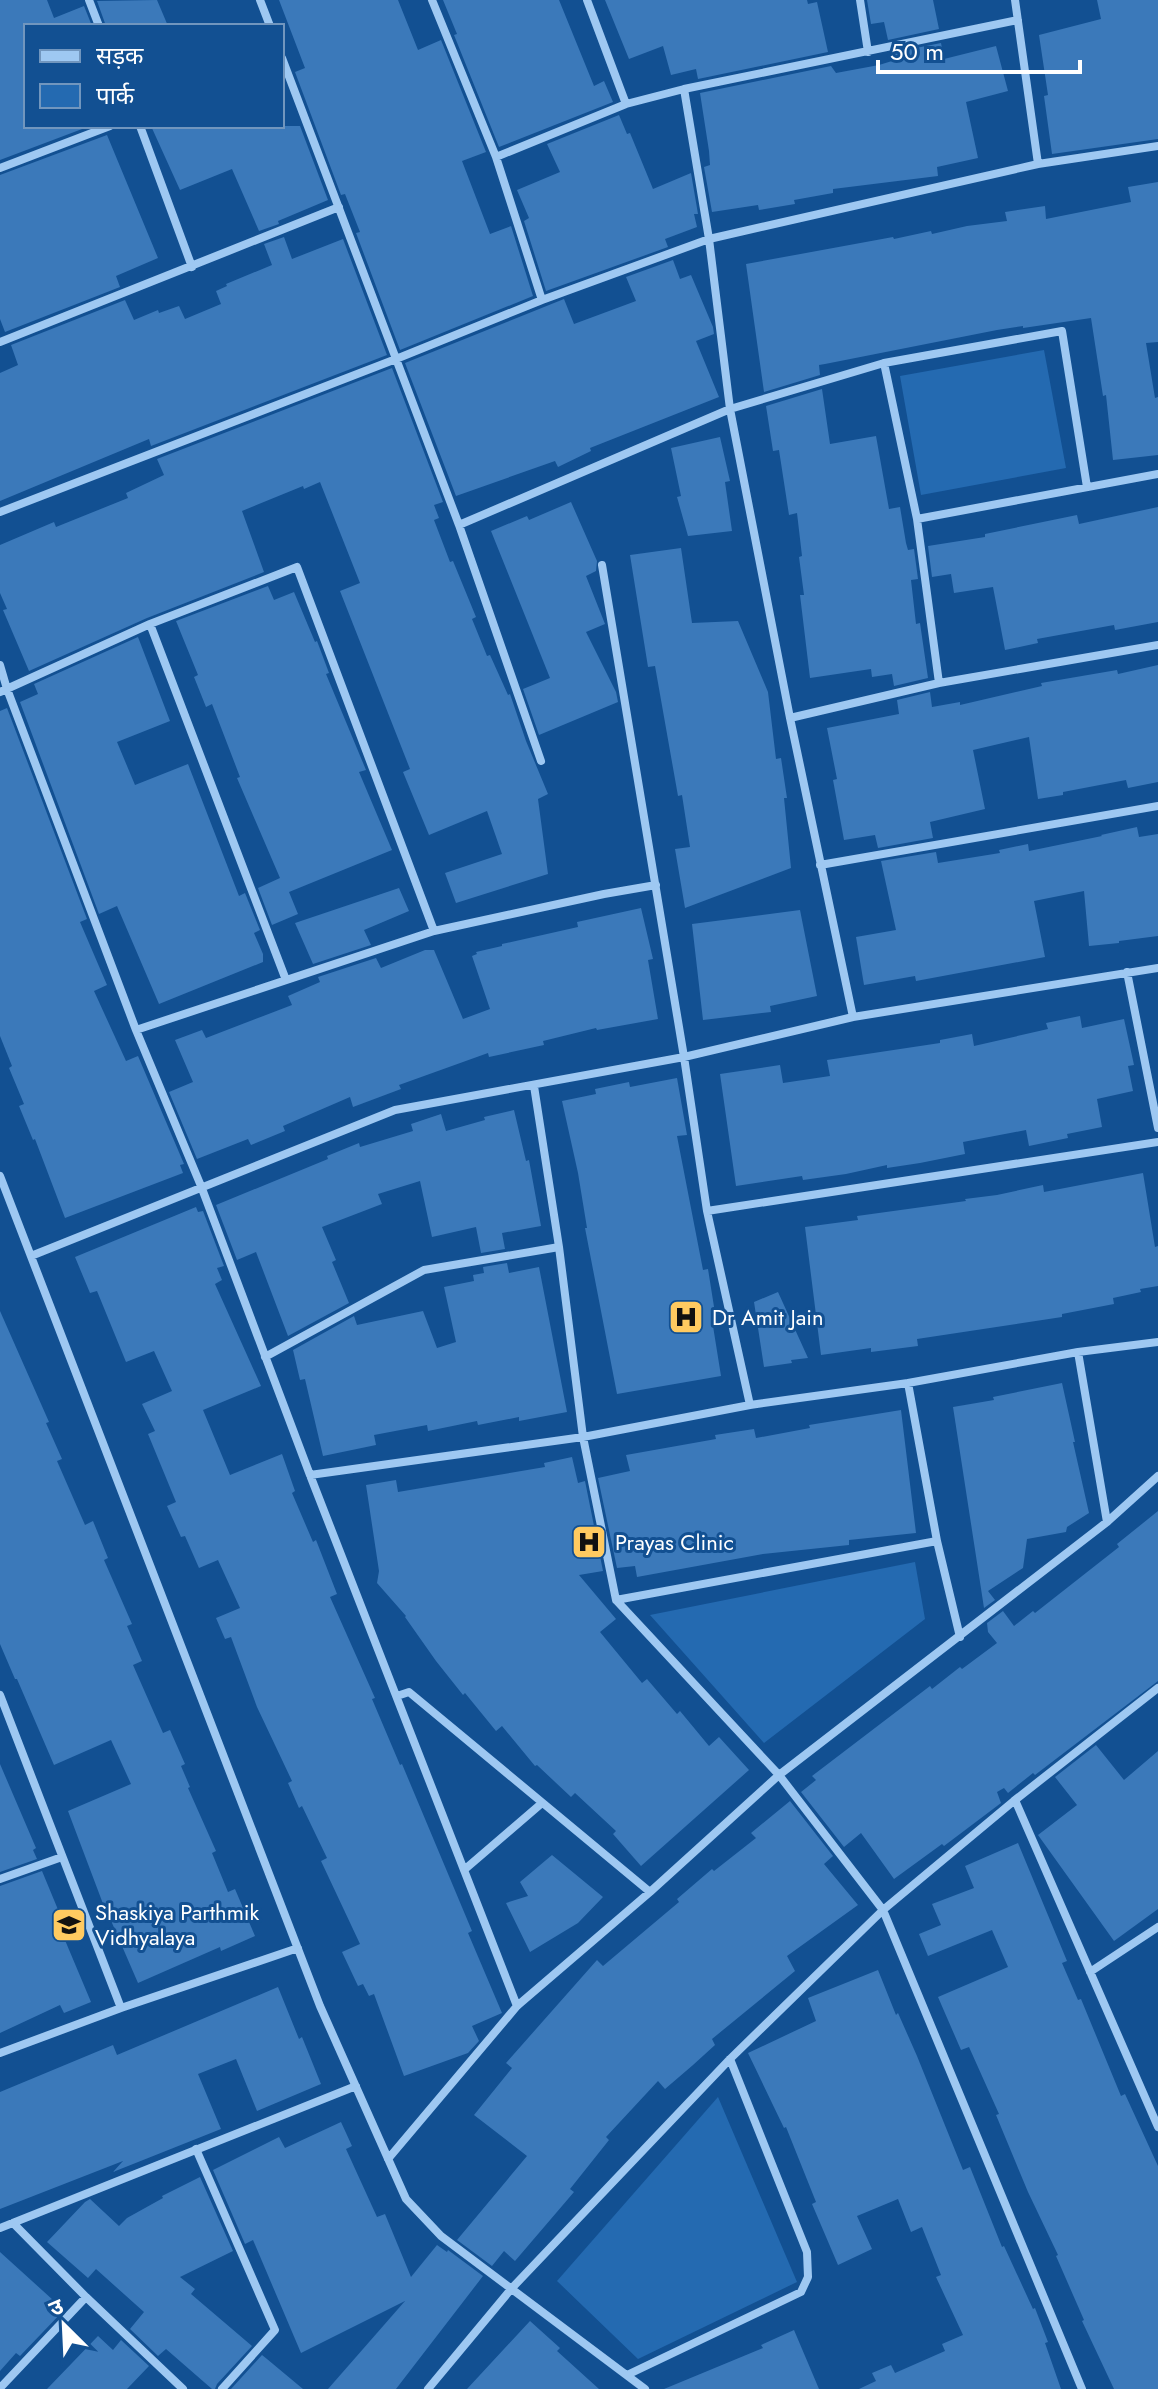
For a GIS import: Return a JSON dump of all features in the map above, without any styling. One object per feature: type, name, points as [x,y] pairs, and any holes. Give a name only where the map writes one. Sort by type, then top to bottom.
[{"type":"street","points":[[89,0],[98,24]]},
{"type":"street","points":[[260,0],[269,24]]},
{"type":"street","points":[[432,0],[496,157],[542,300]]},
{"type":"street","points":[[587,0],[626,104]]},
{"type":"street","points":[[860,0],[868,52]]},
{"type":"street","points":[[1015,0],[1038,164]]},
{"type":"street","points":[[496,157],[626,104],[684,89],[1018,20]]},
{"type":"street","points":[[284,63],[459,525],[541,761]]},
{"type":"street","points":[[684,89],[709,239],[730,409],[790,718],[853,1017]]},
{"type":"street","points":[[0,168],[105,128]]},
{"type":"street","points":[[141,128],[192,267]]},
{"type":"street","points":[[0,512],[542,300],[709,239],[1038,164],[1158,146]]},
{"type":"street","points":[[0,342],[339,207]]},
{"type":"street","points":[[459,525],[730,409],[884,363],[1062,331],[1087,487]]},
{"type":"street","points":[[884,363],[917,519],[939,683]]},
{"type":"street","points":[[917,519],[1158,474]]},
{"type":"street","points":[[602,565],[707,1211],[750,1405]]},
{"type":"street","points":[[3,690],[150,624],[297,567],[434,931]]},
{"type":"street","points":[[150,624],[286,980]]},
{"type":"street","points":[[790,718],[939,683],[1158,645]]},
{"type":"street","points":[[0,665],[3,690],[136,1030],[201,1186],[517,2006]]},
{"type":"street","points":[[820,865],[1158,806]]},
{"type":"street","points":[[136,1030],[434,931],[656,885]]},
{"type":"street","points":[[31,1256],[395,1110],[684,1057],[853,1017],[1158,968]]},
{"type":"street","points":[[1127,972],[1158,1128]]},
{"type":"street","points":[[534,1086],[559,1247],[583,1437],[616,1600],[779,1775],[883,1910],[1082,2389]]},
{"type":"street","points":[[707,1211],[1158,1142]]},
{"type":"street","points":[[0,1176],[320,2006],[406,2199],[441,2236],[645,2389]]},
{"type":"street","points":[[265,1357],[424,1270],[559,1247]]},
{"type":"street","points":[[310,1475],[583,1437],[750,1405],[1158,1342]]},
{"type":"street","points":[[1078,1352],[1107,1522]]},
{"type":"street","points":[[908,1383],[937,1541],[960,1637]]},
{"type":"street","points":[[388,2159],[517,2006],[650,1892],[779,1775],[1107,1522],[1158,1476]]},
{"type":"street","points":[[616,1600],[937,1541]]},
{"type":"street","points":[[428,2389],[512,2288],[730,2059],[883,1910],[1015,1800],[1158,1688]]},
{"type":"street","points":[[397,1696],[409,1692],[650,1892]]},
{"type":"street","points":[[0,1695],[121,2008]]},
{"type":"street","points":[[1015,1800],[1156,2115],[1158,2127]]},
{"type":"street","points":[[464,1870],[542,1803]]},
{"type":"street","points":[[0,1879],[62,1857]]},
{"type":"street","points":[[1090,1972],[1158,1927]]},
{"type":"street","points":[[0,2053],[298,1948]]},
{"type":"street","points":[[627,2375],[801,2292],[807,2283],[807,2252],[730,2059]]},
{"type":"street","points":[[0,2228],[356,2086]]},
{"type":"street","points":[[196,2149],[275,2330],[222,2389]]},
{"type":"street","points":[[13,2223],[183,2389]]},
{"type":"street","points":[[0,2388],[86,2297]]},
{"type":"green space","points":[[1044,350],[1066,468],[921,495],[900,376]]},
{"type":"green space","points":[[915,1562],[925,1619],[764,1743],[650,1615]]},
{"type":"green space","points":[[718,2097],[797,2282],[638,2359],[557,2281]]},
{"type":"building","points":[[0,0],[47,0],[54,18],[84,6],[91,24],[24,24],[24,128],[85,128],[0,160]]},
{"type":"building","points":[[157,0],[167,24],[105,24],[97,1]]},
{"type":"building","points":[[279,0],[398,0],[418,50],[441,40],[486,152],[462,161],[490,234],[511,226],[533,296],[400,350],[356,233],[360,232],[345,194],[341,195],[295,72],[305,68]]},
{"type":"building","points":[[443,0],[559,0],[594,86],[604,81],[613,102],[499,147]]},
{"type":"building","points":[[605,0],[817,2],[828,52],[698,79],[696,69],[671,75],[663,46],[629,59]]},
{"type":"building","points":[[867,0],[933,0],[939,29],[888,40],[884,22],[871,24]]},
{"type":"building","points":[[1097,0],[1158,0],[1158,139],[1052,154],[1044,96],[1048,95],[1039,35],[1101,19]]},
{"type":"building","points":[[941,43],[944,59],[996,46],[1008,91],[966,102],[978,158],[937,167],[938,176],[833,189],[833,193],[794,200],[795,204],[759,210],[758,205],[712,212],[704,167],[710,165],[700,93],[831,66],[836,73],[879,65],[892,61],[891,53]]},
{"type":"building","points":[[619,115],[627,134],[630,133],[653,189],[691,173],[698,214],[694,214],[697,227],[665,239],[668,247],[546,291],[524,221],[529,218],[517,190],[560,172],[547,144]]},
{"type":"building","points":[[300,126],[328,200],[259,231],[232,169],[180,190],[152,128]]},
{"type":"building","points":[[107,135],[158,258],[116,276],[120,287],[5,332],[0,319],[0,175]]},
{"type":"building","points":[[1158,182],[1158,342],[1146,343],[1155,398],[1158,397],[1158,455],[1113,460],[1106,395],[1103,396],[1091,318],[997,330],[819,365],[820,375],[764,392],[746,264],[893,237],[931,231],[932,234],[1007,221],[1005,212],[1045,206],[1046,219],[1131,202],[1128,187]]},
{"type":"building","points":[[284,237],[292,259],[343,239],[387,355],[151,446],[149,439],[0,501],[0,373],[18,365],[11,345],[125,300],[134,320],[158,310],[159,313],[179,306],[185,319],[221,304],[216,291],[226,284],[272,265],[264,244]]},
{"type":"building","points":[[673,260],[680,279],[691,275],[713,327],[714,334],[696,341],[719,397],[590,448],[591,451],[558,467],[555,461],[456,496],[405,363],[564,299],[574,324],[636,301],[626,277]]},
{"type":"building","points":[[392,368],[443,502],[434,505],[439,518],[434,520],[476,617],[472,619],[487,656],[490,655],[510,694],[548,794],[538,799],[548,874],[456,903],[445,873],[502,854],[487,811],[429,835],[403,772],[410,769],[340,591],[360,583],[320,482],[242,511],[264,572],[147,618],[29,671],[3,610],[7,609],[0,593],[0,545],[54,522],[56,527],[128,498],[126,493],[164,475],[157,459]]},
{"type":"building","points":[[822,389],[830,444],[876,436],[889,509],[900,507],[908,550],[914,549],[918,579],[911,580],[916,624],[920,623],[928,678],[894,686],[892,674],[872,677],[871,669],[810,678],[800,595],[804,595],[797,513],[789,515],[779,450],[773,451],[766,406]]},
{"type":"building","points":[[720,437],[730,481],[725,482],[732,531],[688,536],[677,497],[681,496],[671,448]]},
{"type":"building","points":[[571,502],[597,561],[596,571],[586,576],[605,624],[586,632],[618,702],[539,735],[523,689],[550,678],[491,531],[527,516],[529,520]]},
{"type":"building","points":[[1158,507],[1158,622],[1115,630],[1114,625],[1037,639],[1038,643],[1005,650],[993,587],[954,593],[951,574],[932,577],[928,546],[985,537],[985,534],[1077,515],[1079,524]]},
{"type":"building","points":[[681,548],[692,623],[738,621],[768,692],[776,759],[781,758],[787,798],[784,798],[791,868],[685,908],[675,849],[690,847],[682,795],[678,796],[655,666],[648,667],[630,555]]},
{"type":"building","points":[[268,586],[274,600],[294,592],[317,641],[329,673],[326,674],[366,770],[359,772],[392,850],[289,892],[298,914],[272,925],[258,888],[280,878],[237,778],[240,777],[212,704],[206,707],[194,677],[198,675],[176,621]]},
{"type":"building","points":[[138,637],[170,721],[117,742],[135,785],[188,764],[239,896],[245,893],[260,930],[254,933],[263,954],[263,962],[159,1004],[117,906],[99,914],[20,702],[38,694],[34,684]]},
{"type":"building","points":[[1158,665],[1158,782],[1128,788],[1126,780],[1038,799],[1029,737],[973,750],[985,809],[930,822],[933,838],[878,848],[875,835],[844,840],[827,728],[899,714],[897,700],[930,692],[932,707],[960,702],[960,705],[1042,686],[1041,683],[1117,670],[1118,674]]},
{"type":"building","points":[[7,708],[87,919],[80,922],[107,985],[94,991],[126,1061],[138,1056],[184,1164],[180,1165],[183,1173],[65,1218],[19,1106],[24,1104],[0,1036],[0,711]]},
{"type":"building","points":[[1137,827],[1139,837],[1158,834],[1158,936],[1089,946],[1084,891],[1034,901],[1045,957],[916,981],[915,976],[864,985],[856,937],[896,930],[881,861],[936,852],[938,863],[1000,853],[999,850],[1028,844],[1029,851]]},
{"type":"building","points":[[399,888],[409,911],[364,930],[371,945],[313,964],[295,923]]},
{"type":"building","points":[[641,908],[653,959],[648,960],[658,1019],[596,1028],[543,1041],[544,1045],[489,1057],[488,1053],[399,1085],[401,1089],[353,1107],[350,1097],[283,1126],[285,1131],[251,1145],[248,1139],[197,1159],[169,1092],[193,1082],[175,1040],[202,1030],[206,1038],[292,1005],[288,996],[320,982],[318,977],[376,958],[381,968],[425,950],[434,950],[463,1019],[490,1009],[472,956],[476,952],[578,927],[577,922]]},
{"type":"building","points":[[800,910],[817,996],[770,1006],[771,1012],[703,1020],[692,924]]},
{"type":"building","points":[[1080,1016],[1082,1028],[1124,1019],[1134,1065],[1128,1066],[1133,1091],[1097,1099],[1102,1127],[1029,1146],[1026,1130],[963,1142],[965,1154],[920,1163],[736,1186],[720,1074],[780,1065],[783,1083],[830,1076],[827,1060],[940,1043],[940,1040],[972,1034],[974,1046],[1048,1029],[1046,1023]]},
{"type":"building","points":[[677,1078],[687,1135],[677,1136],[703,1270],[708,1269],[721,1376],[617,1394],[585,1228],[578,1173],[562,1101],[596,1094],[595,1089],[629,1082],[630,1087]]},
{"type":"building","points":[[514,1110],[526,1161],[529,1160],[541,1226],[502,1233],[505,1249],[481,1253],[476,1227],[432,1237],[420,1181],[378,1194],[382,1204],[322,1227],[349,1303],[288,1336],[256,1252],[237,1260],[216,1205],[359,1143],[360,1147],[413,1131],[411,1124],[441,1114],[446,1131]]},
{"type":"building","points":[[1143,1173],[1155,1247],[1158,1246],[1158,1286],[1113,1298],[1114,1304],[1062,1314],[1062,1317],[917,1339],[918,1346],[821,1355],[805,1227],[1043,1185],[1044,1192]]},
{"type":"building","points":[[196,1207],[198,1212],[203,1211],[224,1266],[217,1268],[222,1280],[215,1284],[261,1386],[203,1410],[230,1475],[282,1454],[295,1491],[292,1493],[313,1542],[316,1540],[337,1594],[330,1597],[472,1931],[468,1933],[502,2013],[472,2026],[479,2041],[468,2053],[404,2076],[374,1994],[369,1996],[363,1984],[358,1986],[342,1952],[360,1944],[321,1861],[327,1858],[288,1783],[292,1781],[257,1707],[231,1637],[225,1639],[216,1618],[240,1608],[218,1560],[199,1568],[167,1506],[176,1502],[148,1434],[155,1431],[142,1404],[172,1391],[154,1351],[126,1362],[97,1291],[90,1293],[75,1257]]},
{"type":"building","points":[[507,1263],[509,1273],[539,1267],[567,1412],[519,1421],[519,1417],[478,1425],[477,1421],[428,1431],[427,1425],[374,1435],[376,1445],[323,1456],[305,1379],[300,1380],[293,1350],[354,1316],[357,1325],[423,1311],[437,1348],[456,1342],[444,1287],[474,1281],[473,1275],[484,1273],[483,1267]]},
{"type":"building","points":[[778,1292],[808,1358],[764,1367],[754,1302]]},
{"type":"building","points":[[0,1311],[49,1422],[46,1423],[62,1459],[57,1461],[85,1525],[93,1521],[108,1558],[104,1560],[132,1624],[127,1626],[142,1661],[133,1665],[163,1733],[170,1730],[185,1764],[181,1766],[188,1788],[216,1851],[212,1853],[228,1892],[235,1889],[255,1936],[221,1951],[220,1947],[138,1983],[108,1917],[68,1811],[131,1784],[111,1740],[54,1765],[0,1644]]},
{"type":"building","points":[[1062,1383],[1089,1513],[1067,1527],[1066,1532],[1027,1539],[1023,1568],[988,1591],[995,1600],[984,1608],[953,1407]]},
{"type":"building","points":[[901,1410],[916,1533],[849,1540],[849,1545],[763,1554],[637,1577],[635,1566],[617,1568],[598,1478],[630,1471],[626,1455],[716,1439],[715,1435],[754,1429],[756,1438],[810,1428],[809,1425]]},
{"type":"building","points":[[572,1457],[578,1483],[585,1481],[603,1571],[579,1575],[616,1619],[600,1632],[642,1683],[647,1679],[677,1714],[680,1711],[709,1746],[719,1737],[749,1770],[641,1866],[613,1834],[616,1831],[575,1793],[571,1797],[535,1766],[502,1726],[496,1731],[465,1693],[463,1695],[406,1616],[377,1583],[379,1571],[366,1485],[396,1480],[398,1492],[545,1467],[544,1463]]},
{"type":"building","points":[[1158,1511],[1158,1681],[1035,1775],[1033,1773],[1008,1793],[1004,1788],[997,1792],[1001,1803],[894,1879],[861,1833],[844,1847],[801,1792],[816,1780],[812,1776],[930,1686],[932,1689],[997,1643],[988,1632],[987,1623],[1003,1611],[1014,1626],[1033,1611],[1035,1613],[1119,1547],[1117,1544]]},
{"type":"building","points":[[1096,1745],[1124,1780],[1158,1751],[1158,1909],[1114,1941],[1038,1835],[1077,1805],[1055,1777]]},
{"type":"building","points":[[0,1764],[36,1848],[33,1850],[37,1859],[0,1872]]},
{"type":"building","points":[[790,1801],[833,1856],[824,1864],[858,1905],[787,1956],[795,1971],[712,2039],[715,2045],[693,2065],[665,2089],[658,2081],[606,2137],[609,2140],[570,2189],[574,2192],[515,2261],[504,2251],[492,2266],[457,2240],[527,2156],[474,2115],[512,2068],[506,2063],[597,1960],[603,1966],[679,1902],[677,1899],[712,1869],[714,1871],[756,1838],[751,1833]]},
{"type":"building","points":[[1018,1843],[1067,1961],[1062,1963],[1078,2000],[1081,1999],[1121,2096],[1125,2094],[1158,2166],[1158,2389],[1114,2389],[1082,2321],[1058,2255],[1028,2192],[996,2115],[999,2114],[969,2047],[961,2050],[938,1997],[1008,1967],[992,1930],[928,1956],[919,1934],[941,1925],[932,1904],[974,1888],[965,1866]]},
{"type":"building","points":[[552,1855],[603,1897],[578,1923],[530,1952],[506,1903],[528,1896],[520,1882]]},
{"type":"building","points":[[42,1871],[59,1912],[54,1914],[91,2002],[64,2013],[60,2005],[0,2033],[0,1886]]},
{"type":"building","points":[[878,1970],[963,2170],[970,2167],[1002,2247],[1035,2308],[1061,2389],[859,2389],[876,2381],[872,2373],[891,2365],[895,2373],[945,2351],[942,2344],[963,2335],[936,2277],[941,2275],[922,2227],[911,2232],[898,2199],[857,2216],[872,2249],[838,2265],[812,2204],[816,2202],[786,2127],[748,2053],[816,2021],[808,1998]]},
{"type":"building","points":[[278,1987],[321,2084],[257,2111],[236,2059],[198,2074],[221,2129],[113,2172],[123,2161],[0,2209],[0,2092],[113,2045],[117,2055]]},
{"type":"building","points":[[341,2122],[352,2146],[346,2149],[377,2217],[385,2214],[411,2277],[437,2245],[483,2276],[396,2389],[328,2389],[405,2301],[301,2353],[253,2240],[245,2244],[213,2170],[279,2137],[285,2148]]},
{"type":"building","points":[[200,2177],[233,2251],[180,2277],[195,2289],[191,2294],[252,2346],[215,2389],[166,2349],[158,2356],[130,2329],[144,2312],[96,2269],[88,2278],[47,2242],[90,2199],[119,2226],[162,2196]]},
{"type":"building","points":[[0,2252],[64,2310],[20,2356],[16,2353],[0,2371]]},
{"type":"building","points":[[530,2321],[560,2348],[557,2351],[599,2389],[467,2389]]},
{"type":"building","points":[[794,2330],[819,2389],[664,2389],[763,2348],[761,2345]]},
{"type":"building","points":[[98,2336],[113,2350],[121,2340],[149,2366],[127,2389],[47,2389]]},
{"type":"building","points":[[262,2355],[267,2359],[303,2389],[231,2389]]},
{"type":"place","name":"Dr Amit Jain","points":[[686,1317]]},
{"type":"place","name":"Prayas Clinic","points":[[589,1542]]},
{"type":"place","name":"Shaskiya Parthmik Vidhyalaya","points":[[69,1925]]}]
